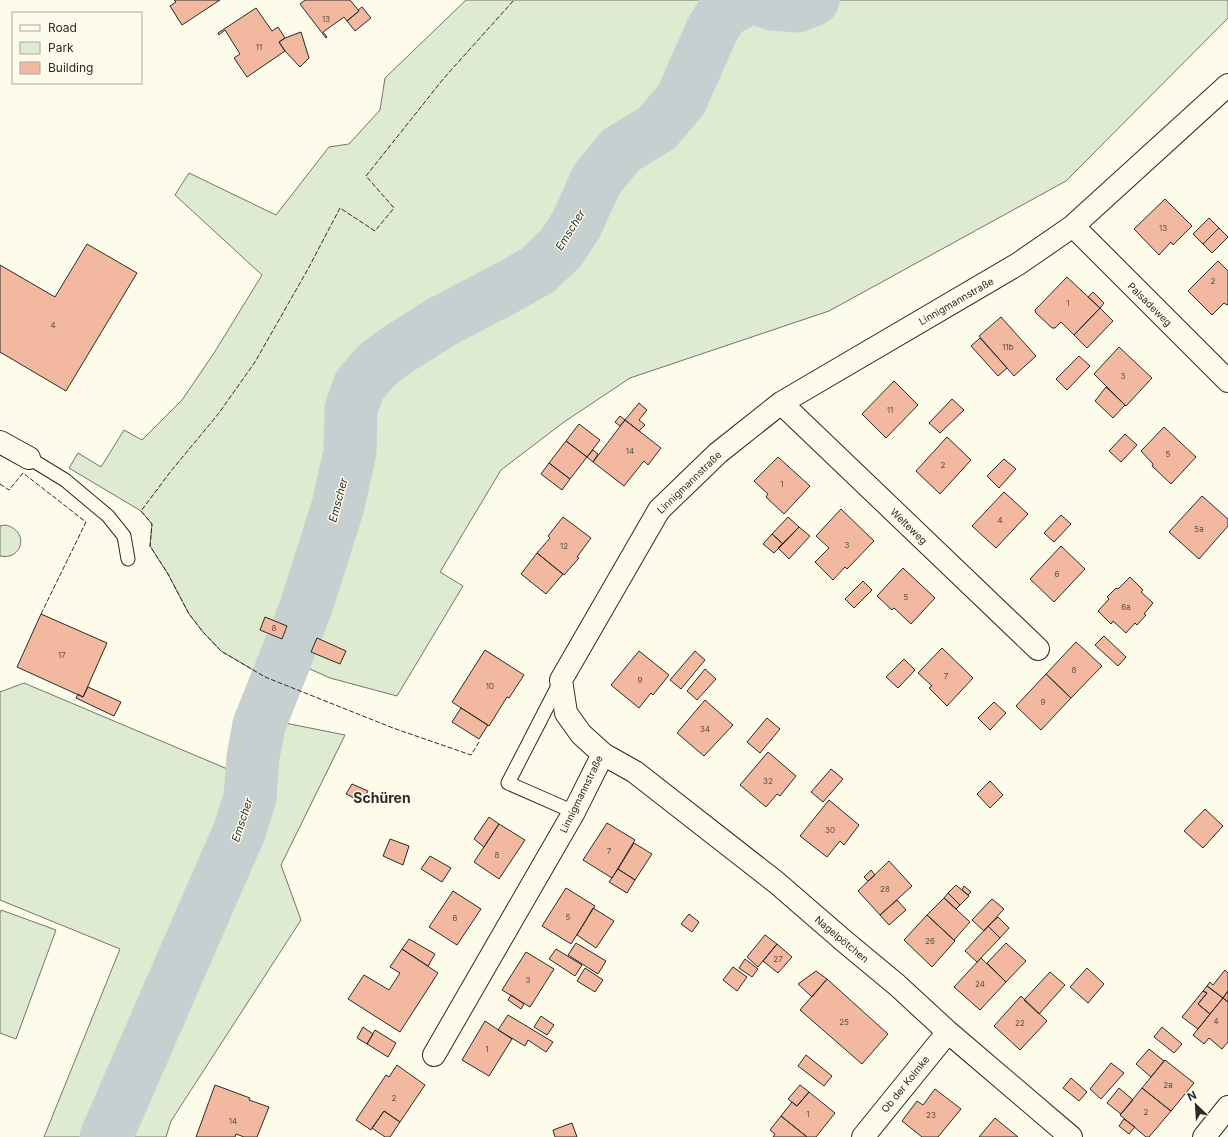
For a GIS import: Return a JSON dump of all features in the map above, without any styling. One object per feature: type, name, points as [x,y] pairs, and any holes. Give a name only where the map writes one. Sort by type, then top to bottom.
[{"type":"street","name":"Linnigmannstraße","points":[[434,1055],[574,812],[603,754],[581,734],[566,713],[561,680],[659,510],[718,453],[781,403],[1018,264],[1073,226],[1228,85]]},
{"type":"street","name":"Palsadeweg","points":[[1073,226],[1228,381]]},
{"type":"street","name":"Welteweg","points":[[781,403],[1038,649]]},
{"type":"street","points":[[0,442],[29,458]]},
{"type":"street","name":"Nagelpötchen","points":[[603,754],[635,772],[777,883],[897,985],[948,1032],[1071,1137]]},
{"type":"street","name":"Ob der Kolmke","points":[[863,1137],[948,1032]]},
{"type":"street","points":[[1204,1137],[1228,1107]]},
{"type":"lane","points":[[29,458],[65,480],[108,516],[124,536],[128,559]]},
{"type":"lane","points":[[561,680],[508,783],[574,812]]},
{"type":"green space","points":[[466,0],[1228,0],[1228,18],[1066,181],[829,311],[630,378],[564,422],[501,470],[440,572],[463,586],[397,696],[330,678],[277,654],[265,677],[221,651],[189,614],[168,574],[150,546],[152,524],[141,511],[69,468],[78,453],[101,467],[124,430],[142,440],[182,400],[214,353],[262,275],[175,195],[189,173],[276,215],[329,147],[349,144],[380,110],[385,78]]},
{"type":"green space","points":[[5,525],[13,528],[18,533],[20,544],[18,550],[14,554],[0,556],[0,526]]},
{"type":"green space","points":[[24,683],[244,776],[255,717],[345,735],[281,865],[301,920],[171,1121],[166,1137],[44,1137],[120,949],[0,900],[0,692]]},
{"type":"green space","points":[[1,910],[56,930],[16,1039],[0,1033]]},
{"type":"building","points":[[174,0],[220,0],[182,25],[170,6],[176,2]]},
{"type":"building","points":[[305,0],[350,0],[359,11],[347,21],[344,17],[323,32],[327,37],[326,38],[300,4]]},
{"type":"building","points":[[362,7],[371,18],[355,31],[347,21]]},
{"type":"building","points":[[256,8],[272,31],[278,27],[285,38],[279,42],[285,51],[247,77],[234,58],[240,54],[225,30],[219,35],[218,33]]},
{"type":"building","points":[[301,32],[309,58],[300,67],[279,42]]},
{"type":"building","points":[[1165,199],[1192,226],[1173,245],[1171,242],[1159,255],[1134,229]]},
{"type":"building","points":[[1209,218],[1219,228],[1203,244],[1193,234]]},
{"type":"building","points":[[1219,228],[1228,237],[1212,253],[1203,244]]},
{"type":"building","points":[[87,244],[137,273],[66,391],[0,352],[0,265],[55,297]]},
{"type":"building","points":[[1218,261],[1228,271],[1228,304],[1227,305],[1224,303],[1212,315],[1188,291]]},
{"type":"building","points":[[1067,277],[1100,308],[1074,335],[1061,322],[1055,328],[1052,328],[1036,313],[1035,310]]},
{"type":"building","points":[[1093,292],[1104,303],[1100,308],[1088,297]]},
{"type":"building","points":[[1100,308],[1113,321],[1087,348],[1074,335]]},
{"type":"building","points":[[1001,317],[1036,356],[1014,376],[979,336]]},
{"type":"building","points":[[980,338],[1007,368],[998,376],[971,346]]},
{"type":"building","points":[[1119,347],[1152,378],[1126,406],[1094,374]]},
{"type":"building","points":[[1079,356],[1090,366],[1067,390],[1056,379]]},
{"type":"building","points":[[894,381],[918,405],[886,438],[862,414]]},
{"type":"building","points":[[1106,387],[1125,405],[1113,418],[1095,401]]},
{"type":"building","points":[[952,399],[964,410],[940,433],[929,423]]},
{"type":"building","points":[[639,403],[647,410],[639,420],[645,425],[639,431],[625,420]]},
{"type":"building","points":[[620,416],[625,420],[620,426],[615,422]]},
{"type":"building","points":[[625,420],[661,448],[648,465],[644,461],[624,486],[593,462]]},
{"type":"building","points":[[579,424],[600,440],[587,457],[566,441]]},
{"type":"building","points":[[1164,427],[1196,457],[1171,484],[1152,466],[1153,464],[1141,451]]},
{"type":"building","points":[[1125,434],[1137,445],[1121,462],[1109,451]]},
{"type":"building","points":[[947,437],[971,460],[940,494],[916,471]]},
{"type":"building","points":[[566,441],[587,457],[570,479],[549,463]]},
{"type":"building","points":[[593,450],[598,454],[593,462],[587,457]]},
{"type":"building","points":[[778,457],[810,486],[784,514],[766,497],[768,494],[754,481]]},
{"type":"building","points":[[1004,459],[1016,469],[999,488],[987,476]]},
{"type":"building","points":[[549,463],[570,479],[562,490],[541,474]]},
{"type":"building","points":[[1004,492],[1028,514],[996,548],[972,526]]},
{"type":"building","points":[[1202,496],[1228,519],[1228,526],[1199,559],[1169,532]]},
{"type":"building","points":[[841,509],[874,541],[847,569],[845,567],[833,580],[815,562],[829,548],[816,536]]},
{"type":"building","points":[[1061,515],[1071,524],[1054,542],[1044,533]]},
{"type":"building","points":[[563,517],[591,538],[577,557],[579,558],[564,575],[537,553],[550,538],[548,536]]},
{"type":"building","points":[[788,517],[799,527],[783,544],[772,534]]},
{"type":"building","points":[[799,527],[810,536],[789,559],[778,548]]},
{"type":"building","points":[[772,534],[783,544],[774,553],[763,544]]},
{"type":"building","points":[[1061,546],[1085,569],[1054,602],[1030,579]]},
{"type":"building","points":[[537,553],[563,574],[546,594],[521,574]]},
{"type":"building","points":[[903,568],[935,598],[911,624],[894,608],[892,610],[877,596]]},
{"type":"building","points":[[1130,577],[1143,590],[1141,592],[1153,603],[1144,614],[1146,615],[1137,625],[1135,623],[1126,633],[1113,621],[1111,624],[1098,611],[1109,599],[1107,597]]},
{"type":"building","points":[[863,581],[872,590],[854,608],[845,599]]},
{"type":"building","points":[[41,614],[107,643],[83,697],[17,667]]},
{"type":"building","points":[[265,617],[287,626],[282,639],[260,630]]},
{"type":"building","points":[[1104,636],[1126,657],[1118,666],[1095,645]]},
{"type":"building","points":[[317,638],[346,651],[340,664],[311,652]]},
{"type":"building","points":[[1076,642],[1102,666],[1071,698],[1046,674]]},
{"type":"building","points":[[942,648],[973,678],[947,706],[929,688],[932,686],[918,673]]},
{"type":"building","points":[[485,650],[524,675],[509,698],[507,697],[489,726],[452,702]]},
{"type":"building","points":[[639,651],[669,675],[653,695],[651,693],[639,708],[611,685]]},
{"type":"building","points":[[695,651],[705,660],[681,689],[670,680]]},
{"type":"building","points":[[904,659],[915,670],[898,688],[886,677]]},
{"type":"building","points":[[705,669],[716,679],[697,700],[687,691]]},
{"type":"building","points":[[1046,674],[1071,698],[1041,730],[1016,706]]},
{"type":"building","points":[[88,687],[121,702],[114,716],[76,698],[78,694],[83,697]]},
{"type":"building","points":[[705,700],[733,725],[704,756],[677,733]]},
{"type":"building","points":[[994,702],[1006,713],[990,730],[978,718]]},
{"type":"building","points":[[461,708],[488,725],[479,739],[452,722]]},
{"type":"building","points":[[767,718],[780,729],[760,753],[747,742]]},
{"type":"building","points":[[768,752],[796,776],[780,796],[777,794],[766,807],[740,785]]},
{"type":"building","points":[[831,769],[843,779],[823,802],[811,792]]},
{"type":"building","points":[[990,781],[1003,795],[990,808],[977,794]]},
{"type":"building","points":[[352,784],[368,791],[362,802],[346,794]]},
{"type":"building","points":[[829,800],[859,825],[844,845],[840,841],[827,857],[800,836]]},
{"type":"building","points":[[1205,809],[1223,826],[1203,848],[1184,831]]},
{"type":"building","points":[[489,817],[499,824],[484,847],[474,839]]},
{"type":"building","points":[[607,823],[635,840],[612,878],[583,860]]},
{"type":"building","points":[[499,824],[525,840],[499,879],[474,862]]},
{"type":"building","points":[[390,839],[409,846],[403,865],[383,856]]},
{"type":"building","points":[[634,843],[652,854],[635,880],[618,869]]},
{"type":"building","points":[[430,856],[451,868],[442,882],[421,869]]},
{"type":"building","points":[[889,861],[912,886],[880,915],[858,891]]},
{"type":"building","points":[[618,869],[635,880],[627,893],[609,882]]},
{"type":"building","points":[[871,870],[875,875],[868,881],[864,877]]},
{"type":"building","points":[[956,885],[969,896],[960,905],[948,893]]},
{"type":"building","points":[[964,886],[971,892],[968,895],[962,890]]},
{"type":"building","points":[[566,888],[595,906],[571,944],[542,926]]},
{"type":"building","points":[[453,891],[481,909],[457,945],[429,927]]},
{"type":"building","points":[[948,893],[960,905],[956,909],[944,898]]},
{"type":"building","points":[[944,898],[970,922],[954,940],[927,915]]},
{"type":"building","points":[[992,899],[1004,909],[984,931],[972,920]]},
{"type":"building","points":[[897,900],[906,910],[889,925],[880,915]]},
{"type":"building","points":[[593,908],[614,921],[596,948],[577,935]]},
{"type":"building","points":[[689,914],[699,922],[692,932],[681,924]]},
{"type":"building","points":[[927,915],[955,941],[932,967],[904,940]]},
{"type":"building","points":[[998,917],[1009,928],[1000,938],[988,926]]},
{"type":"building","points":[[988,926],[1000,938],[977,962],[965,951]]},
{"type":"building","points":[[765,935],[777,944],[758,967],[747,957]]},
{"type":"building","points":[[409,939],[435,954],[428,966],[402,949]]},
{"type":"building","points":[[576,943],[606,961],[598,974],[568,955]]},
{"type":"building","points":[[1006,943],[1026,961],[1006,982],[987,963]]},
{"type":"building","points":[[777,944],[792,957],[778,973],[763,961]]},
{"type":"building","points":[[402,949],[438,973],[400,1032],[348,999],[364,975],[389,990],[400,973],[390,967]]},
{"type":"building","points":[[556,949],[582,965],[575,976],[549,959]]},
{"type":"building","points":[[526,952],[554,969],[530,1007],[502,990]]},
{"type":"building","points":[[981,958],[1006,982],[980,1010],[954,987]]},
{"type":"building","points":[[745,959],[758,969],[752,977],[739,968]]},
{"type":"building","points":[[733,967],[747,977],[737,991],[723,980]]},
{"type":"building","points":[[585,968],[603,980],[595,992],[577,981]]},
{"type":"building","points":[[1087,968],[1104,984],[1088,1003],[1070,987]]},
{"type":"building","points":[[1225,970],[1228,973],[1228,991],[1223,998],[1207,986],[1210,982],[1213,985]]},
{"type":"building","points":[[816,971],[827,979],[812,997],[798,984]]},
{"type":"building","points":[[1050,972],[1065,985],[1039,1014],[1024,1000]]},
{"type":"building","points":[[827,979],[888,1034],[862,1064],[800,1010]]},
{"type":"building","points":[[1207,986],[1223,998],[1210,1014],[1198,1004],[1207,993],[1203,991]]},
{"type":"building","points":[[1203,991],[1207,993],[1198,1004],[1210,1014],[1198,1029],[1182,1017]]},
{"type":"building","points":[[1228,991],[1228,1002],[1223,998]]},
{"type":"building","points":[[511,995],[524,1004],[521,1009],[508,1000]]},
{"type":"building","points":[[1021,996],[1047,1021],[1020,1050],[994,1026]]},
{"type":"building","points":[[1223,998],[1228,1002],[1228,1042],[1222,1049],[1209,1038],[1204,1044],[1193,1035]]},
{"type":"building","points":[[508,1015],[553,1042],[546,1052],[528,1040],[525,1046],[498,1030]]},
{"type":"building","points":[[541,1016],[554,1025],[547,1035],[534,1027]]},
{"type":"building","points":[[485,1021],[512,1039],[489,1076],[462,1060]]},
{"type":"building","points":[[363,1027],[373,1034],[367,1044],[357,1038]]},
{"type":"building","points":[[1162,1027],[1182,1044],[1174,1053],[1154,1037]]},
{"type":"building","points":[[375,1030],[396,1043],[388,1057],[367,1044]]},
{"type":"building","points":[[1149,1049],[1164,1061],[1151,1077],[1136,1064]]},
{"type":"building","points":[[806,1055],[832,1076],[824,1086],[798,1066]]},
{"type":"building","points":[[1165,1060],[1194,1083],[1171,1111],[1142,1088]]},
{"type":"building","points":[[1111,1063],[1124,1073],[1101,1099],[1090,1089]]},
{"type":"building","points":[[397,1065],[425,1085],[400,1122],[384,1111],[371,1130],[356,1120],[386,1075],[389,1077]]},
{"type":"building","points":[[1071,1078],[1087,1092],[1079,1101],[1063,1088]]},
{"type":"building","points":[[215,1085],[269,1107],[257,1137],[244,1137],[236,1134],[235,1137],[196,1137]]},
{"type":"building","points":[[800,1085],[809,1092],[797,1106],[788,1099]]},
{"type":"building","points":[[1119,1088],[1133,1100],[1121,1114],[1107,1103]]},
{"type":"building","points":[[1142,1088],[1171,1111],[1149,1137],[1146,1137],[1120,1115]]},
{"type":"building","points":[[935,1089],[961,1109],[938,1137],[922,1137],[902,1121],[917,1101],[923,1105]]},
{"type":"building","points":[[809,1092],[835,1113],[816,1137],[807,1137],[781,1116],[792,1102],[797,1106]]},
{"type":"building","points":[[384,1111],[400,1122],[390,1137],[385,1137],[372,1128]]},
{"type":"building","points":[[781,1116],[807,1137],[773,1137],[775,1134],[770,1130]]},
{"type":"building","points":[[995,1118],[1018,1137],[979,1137]]},
{"type":"building","points":[[1124,1119],[1135,1127],[1129,1134],[1119,1126]]},
{"type":"building","points":[[572,1123],[577,1137],[555,1137],[553,1130]]},
{"type":"waterway","name":"Emscher","points":[[106,1137],[239,832],[250,798],[253,757],[259,725],[306,607],[338,506],[350,452],[351,409],[359,386],[377,365],[397,350],[443,321],[538,270],[561,248],[576,225],[597,179],[621,150],[657,128],[681,100],[712,30],[723,12],[745,0]]},
{"type":"waterway","name":"Emscher","points":[[761,0],[773,4],[797,6],[813,0]]},
{"type":"fence","points":[[479,742],[471,755],[393,728],[265,677],[221,651],[189,614],[168,574],[150,546],[152,524],[141,511],[171,471],[219,413],[255,362],[308,269],[340,208],[375,231],[394,208],[366,176],[444,78],[514,0]]},
{"type":"fence","points":[[0,484],[9,490],[23,473],[86,522],[41,614]]},
{"type":"district","name":"Schüren","points":[[382,797]]}]
